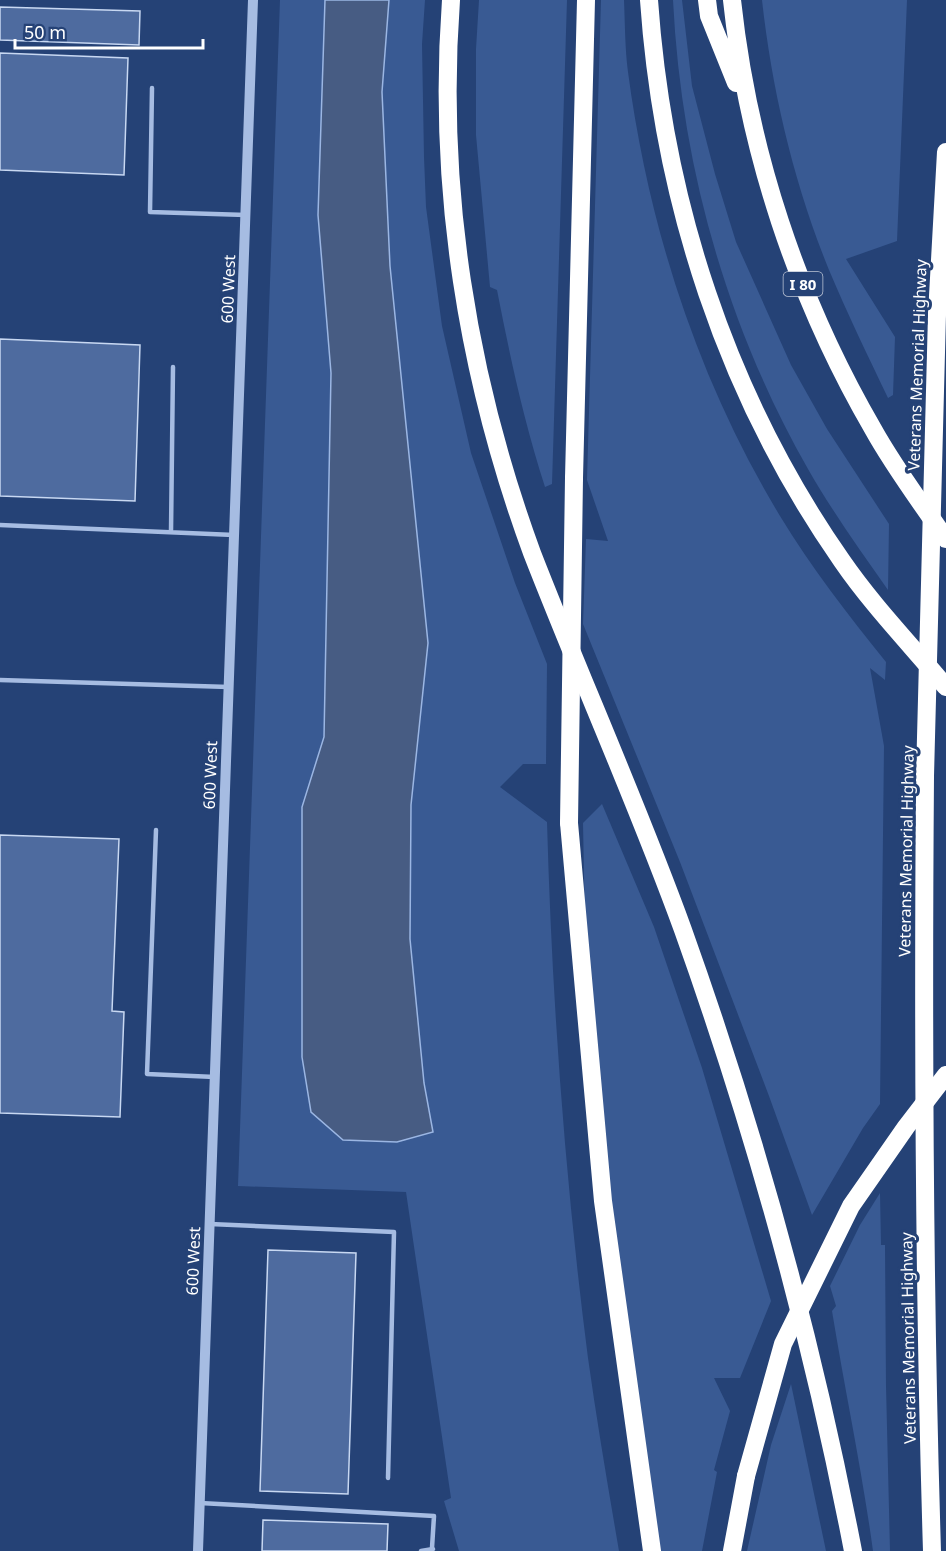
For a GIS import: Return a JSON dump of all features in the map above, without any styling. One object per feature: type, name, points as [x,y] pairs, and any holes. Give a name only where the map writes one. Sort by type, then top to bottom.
[{"type":"highway","points":[[451,0],[448,111],[454,222],[470,334],[490,422],[528,544],[674,907],[738,1093],[777,1221],[811,1353],[853,1551]]},
{"type":"highway","points":[[586,0],[574,478],[569,823],[603,1201],[652,1551]]},
{"type":"highway","points":[[650,0],[660,104],[677,189],[701,277],[732,362],[775,451],[841,560],[869,599],[946,687]]},
{"type":"highway","points":[[707,0],[709,16],[752,119]]},
{"type":"highway","name":"I 80","points":[[732,0],[752,119],[782,228],[805,290],[831,352],[873,431],[946,538]]},
{"type":"highway","name":"Veterans Memorial Highway","points":[[932,1551],[923,1002],[925,776],[937,314],[946,152]]},
{"type":"highway","points":[[732,1551],[746,1476],[783,1344],[851,1206],[906,1127],[946,1075]]},
{"type":"street","name":"600 West","points":[[198,1551],[253,0]]},
{"type":"lane","points":[[152,88],[150,212],[246,215]]},
{"type":"lane","points":[[171,532],[173,367]]},
{"type":"lane","points":[[0,525],[234,535]]},
{"type":"lane","points":[[0,680],[229,687]]},
{"type":"lane","points":[[156,830],[147,1074],[215,1077]]},
{"type":"lane","points":[[210,1224],[394,1232],[388,1478]]},
{"type":"lane","points":[[200,1503],[434,1516],[433,1550],[421,1551]]},
{"type":"shaded area","points":[[280,0],[425,0],[422,44],[426,207],[442,326],[471,453],[515,583],[547,664],[546,764],[523,764],[500,787],[547,822],[552,956],[566,1157],[588,1358],[619,1551],[459,1551],[444,1501],[451,1498],[406,1192],[238,1186]]},
{"type":"shaded area","points":[[325,0],[389,0],[382,92],[390,266],[428,643],[411,805],[410,939],[424,1083],[433,1132],[397,1142],[343,1140],[311,1112],[302,1057],[302,807],[324,737],[331,373],[318,215]]},
{"type":"shaded area","points":[[479,0],[567,0],[552,484],[545,487],[518,389],[497,290],[490,287],[476,135],[476,49]]},
{"type":"shaded area","points":[[601,0],[624,0],[628,72],[649,188],[681,302],[701,357],[751,464],[780,516],[830,590],[886,662],[885,680],[870,668],[884,746],[880,1104],[863,1128],[812,1215],[680,862],[583,624],[586,539],[608,541],[587,480]]},
{"type":"shaded area","points":[[673,0],[682,0],[692,86],[736,242],[791,365],[827,429],[889,524],[888,590],[836,515],[808,469],[753,358],[731,301],[713,242],[686,122]]},
{"type":"shaded area","points":[[762,0],[907,0],[897,241],[846,259],[895,337],[893,395],[888,398],[836,286],[805,204],[778,103]]},
{"type":"shaded area","points":[[602,804],[654,927],[702,1068],[771,1301],[740,1378],[714,1378],[730,1411],[714,1470],[717,1472],[702,1551],[656,1551],[616,1298],[585,927],[583,823]]},
{"type":"shaded area","points":[[880,1193],[881,1245],[885,1245],[890,1551],[873,1551],[832,1311],[836,1306],[830,1286],[860,1225]]},
{"type":"shaded area","points":[[791,1384],[826,1551],[747,1551],[771,1445]]},
{"type":"building","points":[[0,7],[140,11],[139,45],[0,40]]},
{"type":"building","points":[[0,53],[128,58],[124,175],[0,170]]},
{"type":"building","points":[[0,339],[140,345],[135,501],[0,496]]},
{"type":"building","points":[[0,835],[119,839],[112,1011],[124,1012],[120,1117],[0,1113]]},
{"type":"building","points":[[268,1250],[356,1253],[348,1494],[260,1491]]},
{"type":"building","points":[[263,1520],[388,1524],[387,1551],[262,1551]]}]
